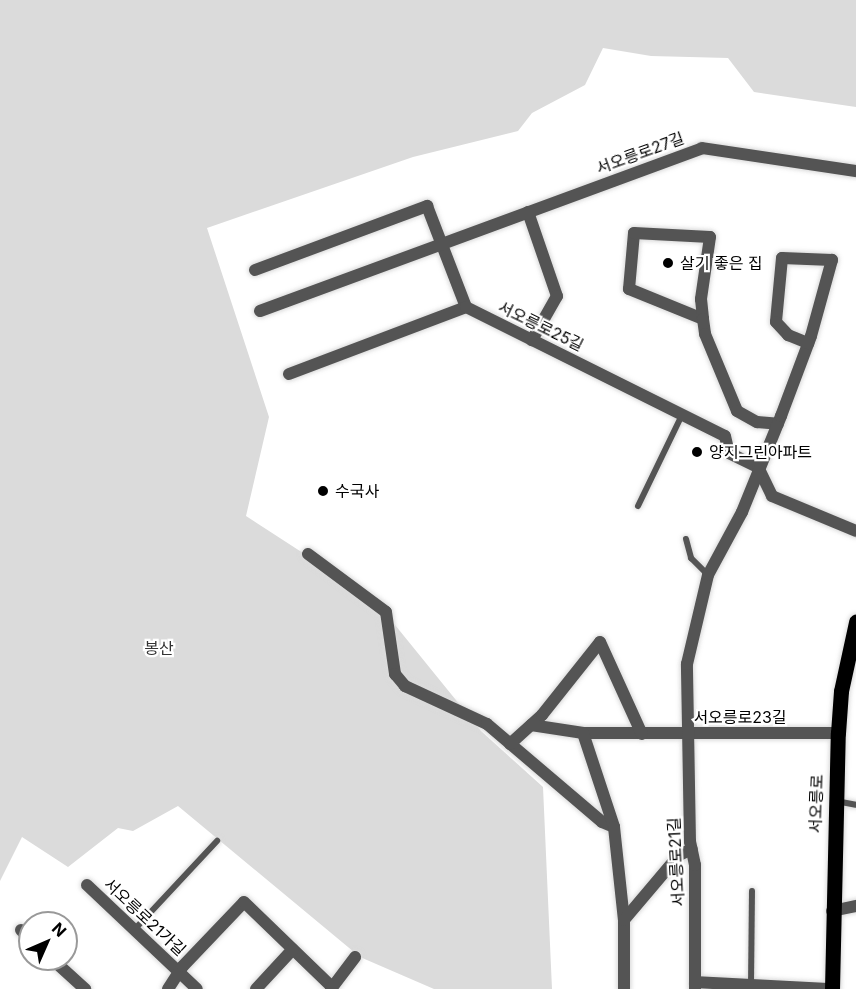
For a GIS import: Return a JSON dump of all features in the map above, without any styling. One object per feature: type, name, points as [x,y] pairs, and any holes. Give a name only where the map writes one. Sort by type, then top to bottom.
[{"type":"main road","name":"서오릉로","points":[[832,989],[834,801],[838,734],[841,690],[855,632]]},
{"type":"street","name":"서오릉로27길","points":[[260,311],[702,148],[856,171]]},
{"type":"street","points":[[255,270],[427,206],[466,307],[289,374]]},
{"type":"street","points":[[528,212],[557,296],[532,340]]},
{"type":"street","points":[[703,319],[629,289],[634,233],[710,237],[701,299],[709,344],[737,411],[757,422],[778,424]]},
{"type":"street","points":[[689,733],[687,664],[708,575],[742,512],[758,467],[778,424],[808,343],[832,260],[782,258],[776,322],[788,335],[808,343]]},
{"type":"street","name":"서오릉로25길","points":[[466,307],[725,436],[729,453],[758,467]]},
{"type":"street","points":[[758,467],[772,496],[856,531]]},
{"type":"street","points":[[308,554],[386,612],[395,674],[405,686],[487,724],[602,822],[614,828]]},
{"type":"street","points":[[510,744],[531,725],[600,642],[642,734]]},
{"type":"street","name":"서오릉로23길","points":[[531,725],[583,733],[838,734]]},
{"type":"street","points":[[583,733],[614,828],[624,920],[624,989]]},
{"type":"street","name":"서오릉로21길","points":[[689,733],[695,986]]},
{"type":"street","points":[[624,920],[679,855],[692,849]]},
{"type":"street","name":"서오릉로21가길","points":[[87,885],[197,989]]},
{"type":"street","name":"서오릉로21가길","points":[[181,974],[183,966],[244,902],[293,949]]},
{"type":"street","points":[[832,910],[856,906]]},
{"type":"street","points":[[256,989],[293,949],[331,988],[356,957]]},
{"type":"street","points":[[65,971],[85,989]]},
{"type":"street","points":[[168,989],[181,974]]},
{"type":"street","points":[[695,986],[751,985],[827,989]]},
{"type":"lane","points":[[638,506],[682,414]]},
{"type":"lane","points":[[686,539],[691,558],[708,575]]},
{"type":"lane","points":[[834,801],[856,805]]},
{"type":"lane","points":[[134,930],[218,840]]},
{"type":"lane","points":[[751,985],[752,891]]},
{"type":"green space","name":"봉산","points":[[0,0],[856,0],[856,107],[754,92],[728,58],[651,56],[603,48],[585,85],[532,113],[518,131],[413,157],[207,228],[269,417],[246,516],[374,599],[481,731],[543,787],[552,989],[434,989],[360,957],[178,806],[133,831],[118,828],[68,867],[22,837],[0,881]]},
{"type":"place","name":"살기 좋은 집","points":[[668,263]]},
{"type":"place","name":"양지그린아파트","points":[[697,452]]},
{"type":"place","name":"수국사","points":[[323,491]]}]
